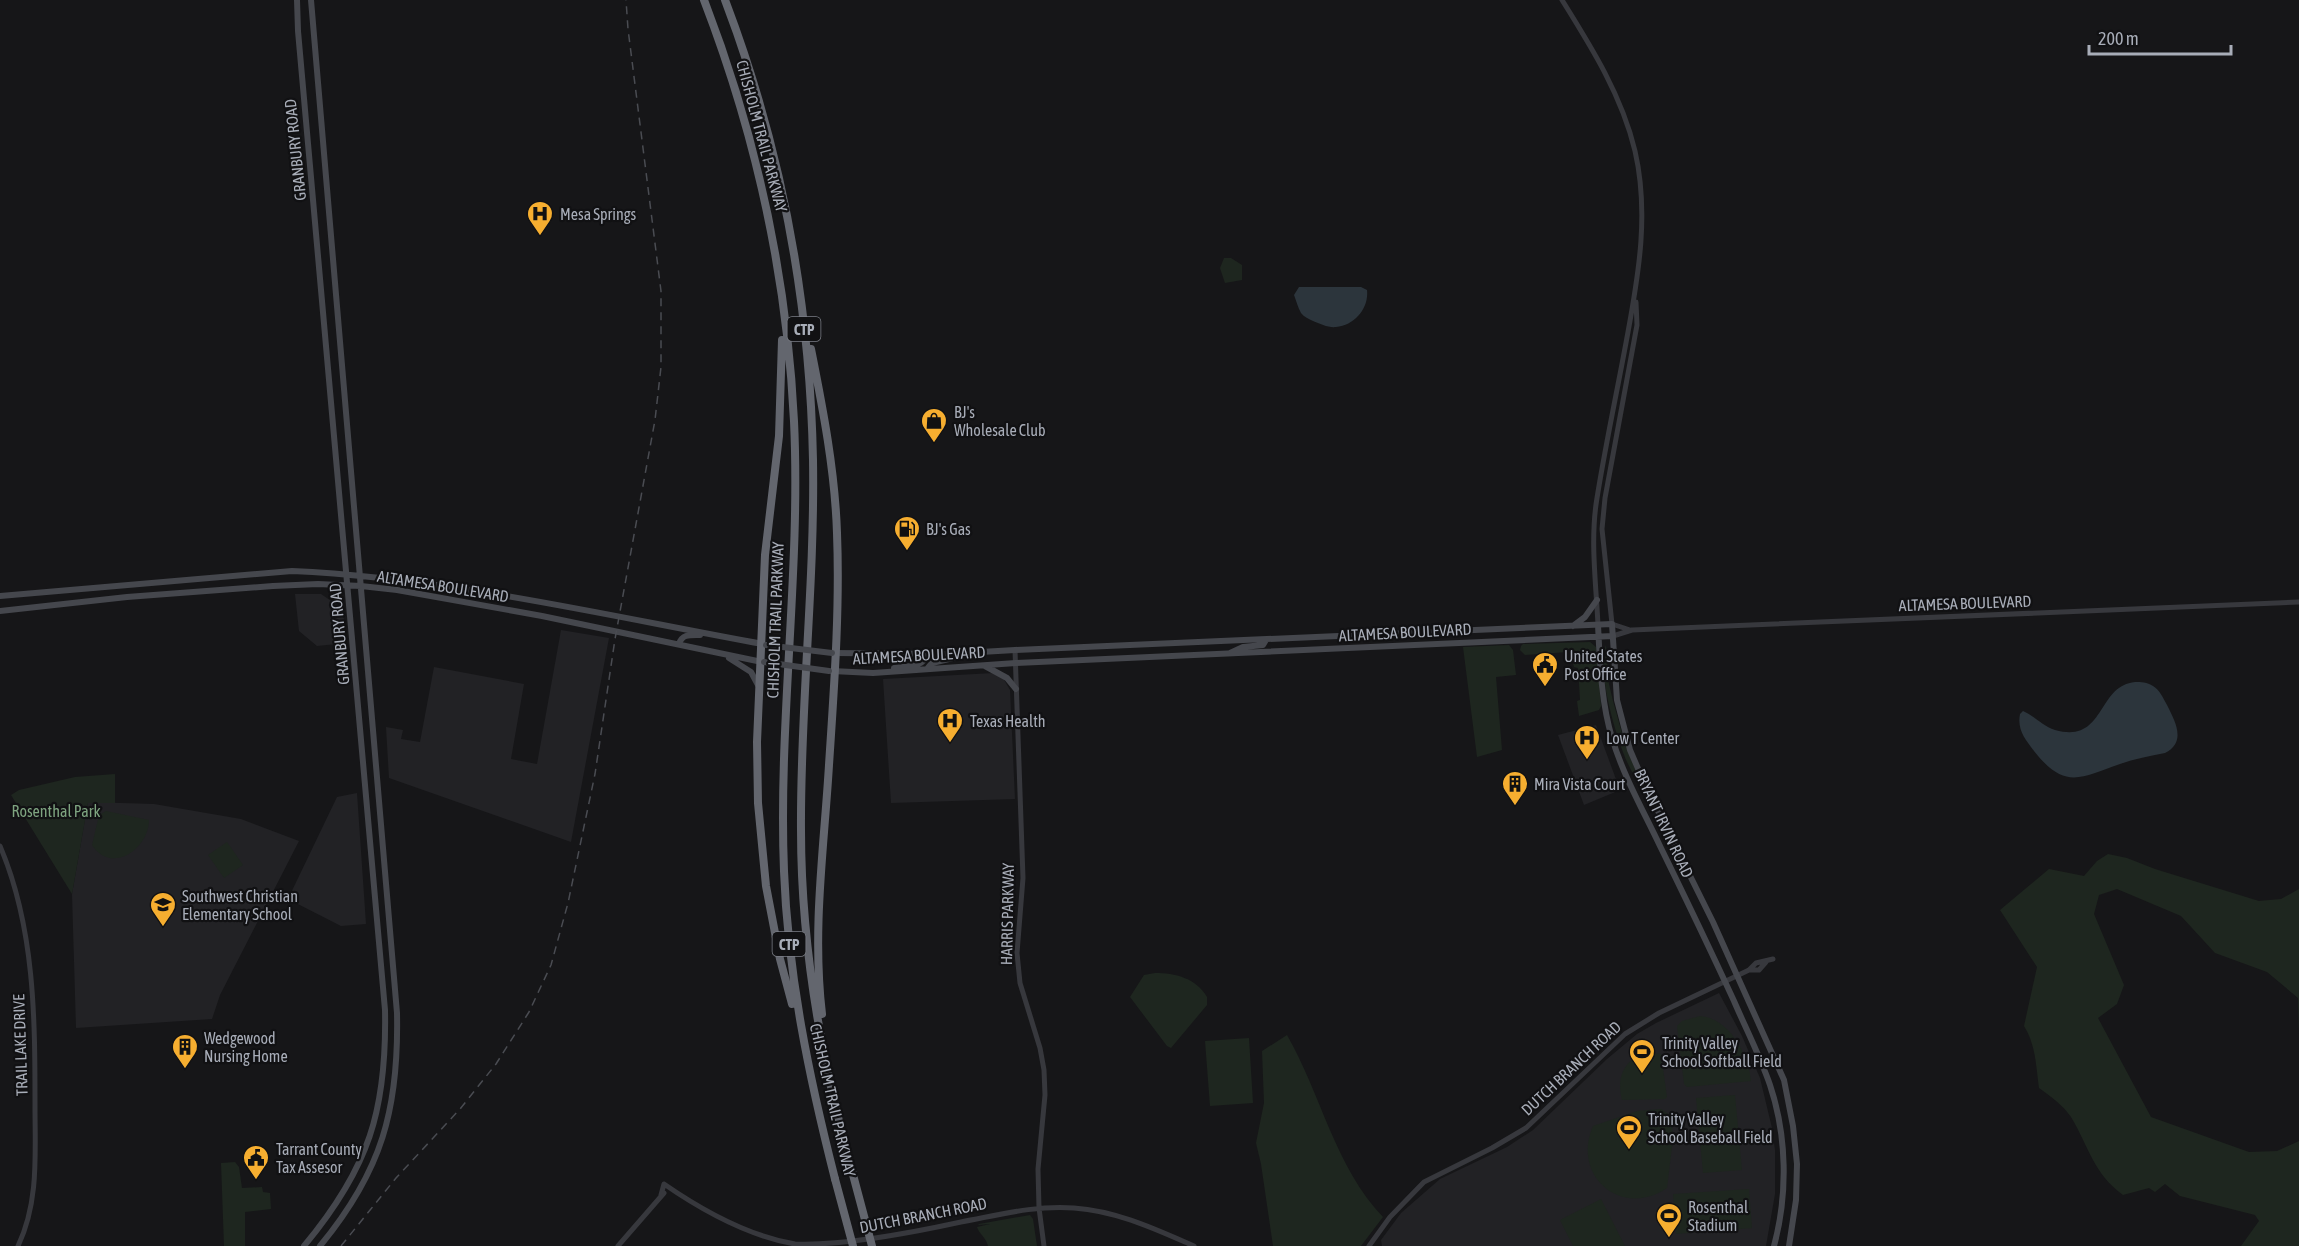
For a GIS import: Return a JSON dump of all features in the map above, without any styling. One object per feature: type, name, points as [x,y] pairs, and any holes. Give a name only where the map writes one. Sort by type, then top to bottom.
[{"type":"highway","name":"CHISHOLM TRAIL PARKWAY","points":[[704,0],[733,83],[763,190],[783,303],[792,387],[795,452],[784,784],[784,870],[791,961],[805,1055],[853,1246]]},
{"type":"highway","name":"CHISHOLM TRAIL PARKWAY","points":[[724,0],[750,73],[774,155],[794,249],[802,303],[811,410],[813,487],[801,800],[801,859],[812,981],[832,1095],[872,1246]]},
{"type":"highway","points":[[783,303],[780,415],[766,531],[763,644],[759,687],[758,803],[763,866],[780,960],[805,1055]]},
{"type":"highway","points":[[802,303],[833,479],[837,531],[834,653],[817,930],[819,978],[832,1095]]},
{"type":"main road","name":"GRANBURY ROAD","points":[[297,0],[385,1014],[383,1080],[374,1124],[355,1172],[326,1221],[304,1246]]},
{"type":"main road","name":"GRANBURY ROAD","points":[[312,0],[397,1013],[397,1075],[386,1127],[365,1182],[336,1227],[320,1246]]},
{"type":"main road","points":[[333,433],[348,432]]},
{"type":"main road","name":"ALTAMESA BOULEVARD","points":[[0,596],[292,571],[347,573],[545,603],[763,644],[834,653],[963,654],[1612,624]]},
{"type":"main road","points":[[228,576],[230,589]]},
{"type":"main road","name":"ALTAMESA BOULEVARD","points":[[0,610],[100,599],[230,589],[318,584],[361,586],[397,590],[543,616],[762,662],[832,671],[873,673],[1016,663],[1613,636]]},
{"type":"main road","points":[[98,586],[100,599]]},
{"type":"main road","points":[[1573,626],[1586,617],[1597,600]]},
{"type":"main road","points":[[543,616],[545,603]]},
{"type":"main road","name":"BRYANT IRVIN ROAD","points":[[1612,624],[1617,700],[1630,750],[1778,1063],[1790,1104],[1796,1145],[1798,1185],[1790,1246]]},
{"type":"main road","name":"BRYANT IRVIN ROAD","points":[[1598,625],[1603,699],[1617,752],[1766,1075],[1780,1126],[1784,1163],[1783,1196],[1774,1246]]},
{"type":"main road","points":[[679,644],[685,636],[710,634]]},
{"type":"main road","points":[[1229,653],[1243,647],[1263,645],[1266,640]]},
{"type":"main road","points":[[724,654],[751,672],[759,687]]},
{"type":"main road","points":[[873,673],[922,664],[927,654]]},
{"type":"main road","points":[[927,669],[932,663],[963,654]]},
{"type":"main road","points":[[985,665],[1007,678],[1016,689]]},
{"type":"main road","points":[[356,678],[368,678]]},
{"type":"main road","points":[[374,888],[387,886]]},
{"type":"main road","points":[[385,1014],[397,1013]]},
{"type":"main road","points":[[374,1124],[386,1127]]},
{"type":"main road","points":[[326,1221],[336,1227]]},
{"type":"street","name":"BRYANT IRVIN ROAD","points":[[1562,0],[1603,68],[1627,123],[1635,153],[1643,209],[1636,289],[1637,325],[1596,500],[1594,552],[1598,625]]},
{"type":"street","name":"BRYANT IRVIN ROAD","points":[[1612,624],[1602,529],[1626,366]]},
{"type":"street","name":"ALTAMESA BOULEVARD","points":[[1613,636],[1632,630],[2299,602]]},
{"type":"street","name":"ALTAMESA BOULEVARD","points":[[1612,624],[1632,630]]},
{"type":"street","name":"HARRIS PARKWAY","points":[[1015,650],[1023,878],[1017,953],[1020,983],[1040,1048],[1045,1087],[1038,1169],[1039,1208],[1044,1246]]},
{"type":"street","name":"TRAIL LAKE DRIVE","points":[[0,846],[12,873],[28,949],[35,1027],[35,1188],[27,1226],[18,1246]]},
{"type":"street","name":"DUTCH BRANCH ROAD","points":[[1369,1246],[1390,1216],[1424,1182],[1526,1128],[1620,1038],[1638,1025],[1749,970],[1756,963],[1773,959]]},
{"type":"street","name":"DUTCH BRANCH ROAD","points":[[661,1195],[664,1184],[698,1207],[734,1225],[773,1239],[802,1245],[837,1245],[1016,1210],[1073,1208],[1106,1212],[1141,1223],[1194,1246]]},
{"type":"street","points":[[618,1246],[661,1195],[670,1188]]},
{"type":"shaded area","points":[[1299,287],[1361,287],[1367,290],[1366,303],[1355,319],[1349,323],[1336,327],[1324,326],[1301,313],[1294,295]]},
{"type":"shaded area","points":[[295,594],[321,594],[337,605],[345,621],[346,643],[317,646],[299,631]]},
{"type":"shaded area","points":[[561,630],[609,638],[571,842],[389,778],[386,727],[403,730],[401,739],[420,742],[434,667],[524,684],[511,759],[537,764]]},
{"type":"shaded area","name":"Texas Health","points":[[994,673],[1003,678],[1010,690],[1015,799],[891,803],[883,679]]},
{"type":"shaded area","points":[[2135,682],[2151,685],[2159,692],[2176,724],[2176,743],[2165,753],[2083,776],[2064,776],[2045,763],[2022,734],[2019,720],[2023,711],[2055,730],[2071,732],[2084,729],[2092,722],[2113,693],[2122,686]]},
{"type":"shaded area","points":[[1596,725],[1620,790],[1584,805],[1558,735]]},
{"type":"shaded area","points":[[357,793],[366,924],[341,926],[288,899],[337,797]]},
{"type":"shaded area","name":"Southwest Christian Elementary School","points":[[88,802],[154,804],[241,819],[299,841],[220,995],[212,1019],[76,1028],[72,894]]},
{"type":"shaded area","points":[[1719,993],[1742,1036],[1760,1078],[1772,1128],[1775,1150],[1775,1194],[1766,1246],[1382,1246],[1381,1240],[1401,1213],[1440,1179],[1507,1147],[1533,1130],[1607,1059],[1637,1034]]},
{"type":"green space","points":[[1224,258],[1231,258],[1242,265],[1242,280],[1225,283],[1220,268]]},
{"type":"green space","points":[[1590,642],[1596,647],[1601,706],[1599,710],[1579,716],[1578,668],[1574,667],[1570,653],[1525,655],[1520,650],[1523,644]]},
{"type":"green space","points":[[1509,645],[1513,650],[1516,675],[1496,677],[1502,750],[1477,757],[1463,647]]},
{"type":"green space","points":[[1606,645],[1609,684],[1625,744],[1635,769],[1634,775],[1622,749],[1610,710],[1603,656]]},
{"type":"green space","name":"Rosenthal Park","points":[[115,774],[115,803],[88,803],[72,894],[11,795],[19,790],[75,777]]},
{"type":"green space","points":[[106,811],[149,820],[143,840],[128,855],[109,858],[100,854],[92,845],[99,815]]},
{"type":"green space","points":[[227,842],[243,865],[224,878],[208,855]]},
{"type":"green space","points":[[2108,854],[2127,858],[2259,901],[2281,899],[2299,889],[2299,1034],[2298,998],[2267,972],[2215,953],[2181,916],[2117,889],[2099,895],[2094,914],[2124,985],[2117,1004],[2098,1018],[2151,1117],[2249,1152],[2277,1151],[2299,1141],[2299,1246],[2241,1246],[2259,1221],[2255,1215],[2180,1196],[2165,1184],[2155,1192],[2149,1188],[2123,1195],[2098,1169],[2068,1113],[2039,1088],[2033,1048],[2024,1026],[2037,967],[2000,910],[2049,869],[2084,876],[2097,861]]},
{"type":"green space","points":[[1170,974],[1191,981],[1207,997],[1207,1005],[1171,1048],[1167,1046],[1130,997],[1144,975]]},
{"type":"green space","points":[[1700,1016],[1720,1023],[1736,1040],[1746,1060],[1751,1081],[1687,1087],[1684,1084],[1677,1026],[1682,1021]]},
{"type":"green space","points":[[1287,1035],[1340,1153],[1366,1197],[1383,1217],[1361,1246],[1273,1246],[1256,1143],[1264,1103],[1262,1051]]},
{"type":"green space","points":[[1249,1038],[1253,1103],[1210,1106],[1205,1041]]},
{"type":"green space","name":"Trinity Valley School Softball Field","points":[[1649,1053],[1661,1054],[1667,1097],[1665,1099],[1622,1100],[1620,1084],[1624,1070],[1633,1059]]},
{"type":"green space","points":[[1735,1095],[1742,1170],[1703,1173],[1696,1098]]},
{"type":"green space","name":"Trinity Valley School Baseball Field","points":[[1661,1109],[1671,1116],[1673,1139],[1667,1188],[1650,1196],[1633,1198],[1618,1195],[1605,1187],[1595,1176],[1589,1161],[1588,1144],[1593,1126],[1637,1111]]},
{"type":"green space","points":[[235,1162],[239,1167],[242,1188],[262,1187],[263,1192],[270,1193],[271,1209],[245,1212],[245,1246],[224,1246],[221,1163]]},
{"type":"green space","points":[[1749,1189],[1752,1228],[1676,1234],[1673,1194]]},
{"type":"green space","points":[[1601,1199],[1625,1246],[1573,1246],[1560,1220]]},
{"type":"green space","points":[[1030,1215],[1033,1219],[1037,1246],[988,1246],[977,1227],[990,1224],[979,1224]]},
{"type":"railway","points":[[341,1246],[396,1178],[460,1109],[496,1064],[529,1012],[551,965],[568,903],[595,774],[615,639],[655,420],[661,367],[661,291],[626,0]]},
{"type":"place","name":"Mesa Springs","points":[[540,237]]},
{"type":"place","name":"BJ's Wholesale Club","points":[[934,444]]},
{"type":"place","name":"BJ's Gas","points":[[907,552]]},
{"type":"place","name":"United States Post Office","points":[[1545,688]]},
{"type":"place","name":"Texas Health","points":[[950,744]]},
{"type":"place","name":"Low T Center","points":[[1587,761]]},
{"type":"place","name":"Mira Vista Court","points":[[1515,807]]},
{"type":"place","name":"Southwest Christian Elementary School","points":[[163,928]]},
{"type":"place","name":"Wedgewood Nursing Home","points":[[185,1070]]},
{"type":"place","name":"Trinity Valley School Softball Field","points":[[1642,1075]]},
{"type":"place","name":"Trinity Valley School Baseball Field","points":[[1629,1151]]},
{"type":"place","name":"Tarrant County Tax Assesor","points":[[256,1181]]},
{"type":"place","name":"Rosenthal Stadium","points":[[1669,1239]]}]
